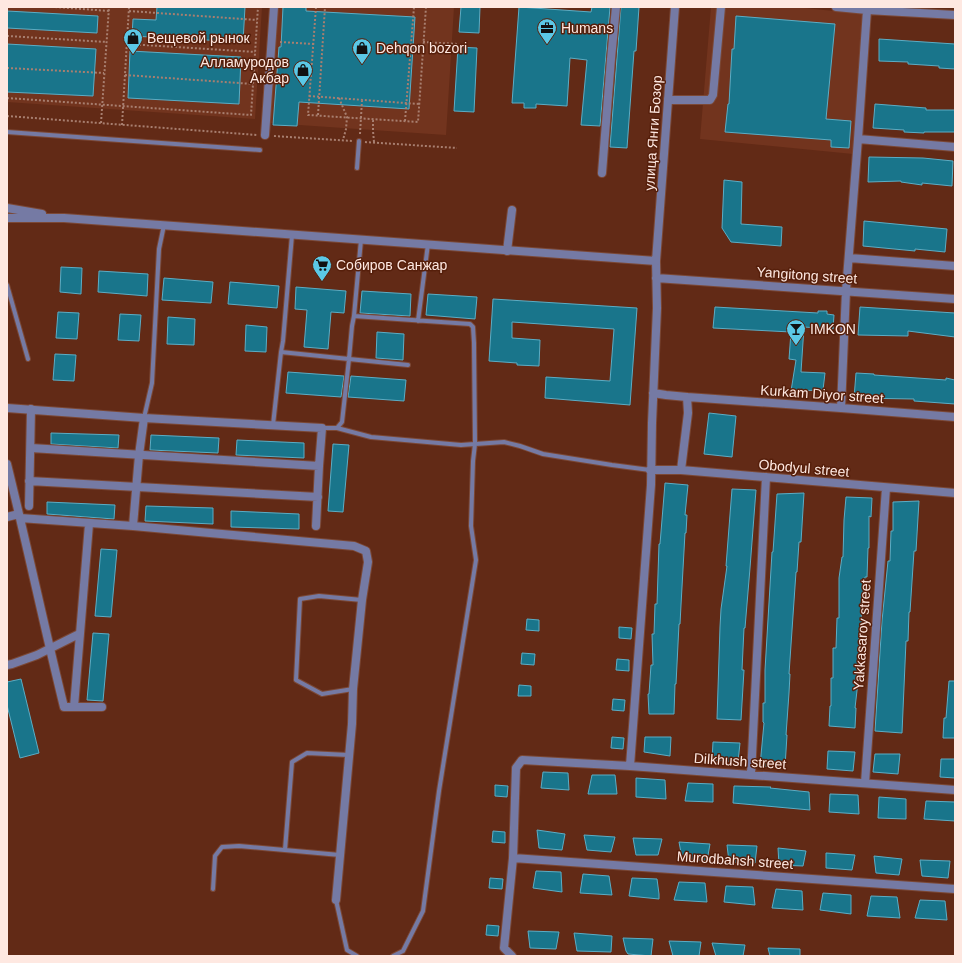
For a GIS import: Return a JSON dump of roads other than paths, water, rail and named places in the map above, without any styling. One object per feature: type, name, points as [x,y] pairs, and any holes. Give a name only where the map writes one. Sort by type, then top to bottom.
[{"type":"street","points":[[265,135],[274,7]]},
{"type":"street","points":[[602,173],[616,7]]},
{"type":"street","name":"улица Янги Бозор","points":[[630,766],[651,485],[650,470],[657,308],[656,261],[675,7]]},
{"type":"street","points":[[668,100],[710,100],[713,95],[721,7]]},
{"type":"street","points":[[836,7],[955,15]]},
{"type":"street","points":[[841,408],[846,291],[867,10]]},
{"type":"street","points":[[858,139],[955,147]]},
{"type":"street","points":[[7,208],[64,218]]},
{"type":"street","points":[[507,251],[512,210]]},
{"type":"street","points":[[7,218],[64,218],[656,261]]},
{"type":"street","name":"Yangitong street","points":[[849,258],[955,266]]},
{"type":"street","name":"Yangitong street","points":[[656,278],[955,299]]},
{"type":"street","name":"Kurkam Diyor street","points":[[653,393],[955,417]]},
{"type":"street","points":[[680,470],[688,413],[687,396]]},
{"type":"street","points":[[7,408],[144,418],[322,428],[316,526]]},
{"type":"street","points":[[30,506],[29,482],[31,409]]},
{"type":"street","points":[[133,526],[138,455],[144,418]]},
{"type":"street","points":[[31,448],[319,466]]},
{"type":"street","points":[[7,464],[10,491],[20,516],[64,707],[102,707]]},
{"type":"street","name":"Obodyul street","points":[[650,470],[680,470],[955,493]]},
{"type":"street","points":[[751,775],[766,477]]},
{"type":"street","points":[[29,482],[318,497]]},
{"type":"street","name":"Yakkasaroy street","points":[[865,784],[886,488]]},
{"type":"street","points":[[7,517],[20,516],[89,524],[133,526],[354,546],[366,550],[368,562],[362,600],[353,689],[352,724],[336,900]]},
{"type":"street","points":[[74,707],[89,524]]},
{"type":"street","points":[[7,665],[37,655],[79,634]]},
{"type":"street","name":"Dilkhush street","points":[[512,858],[516,768],[522,760],[630,766],[955,790]]},
{"type":"street","points":[[512,858],[504,948],[512,956]]},
{"type":"street","name":"Murodbahsh street","points":[[512,858],[955,889]]},
{"type":"lane","points":[[7,132],[260,150]]},
{"type":"lane","points":[[357,168],[359,141]]},
{"type":"lane","points":[[144,418],[152,383],[159,249],[164,225]]},
{"type":"lane","points":[[273,425],[283,341],[292,235]]},
{"type":"lane","points":[[336,428],[342,422],[362,240]]},
{"type":"lane","points":[[418,321],[428,244]]},
{"type":"lane","points":[[7,285],[28,359]]},
{"type":"lane","points":[[354,316],[470,324],[473,327],[474,343],[475,444],[471,526],[476,560],[439,791],[423,911],[403,951],[393,956]]},
{"type":"lane","points":[[281,352],[408,365]]},
{"type":"lane","points":[[322,428],[336,428],[371,437],[461,445],[504,442],[543,454],[650,470]]},
{"type":"lane","points":[[353,689],[322,694],[296,680],[300,599],[319,596],[362,600]]},
{"type":"lane","points":[[285,850],[292,762],[307,754],[349,756]]},
{"type":"lane","points":[[213,889],[215,856],[222,847],[239,846],[340,855]]},
{"type":"lane","points":[[336,900],[346,950],[357,956]]},
{"type":"place","name":"Humans","points":[[547,45]]},
{"type":"place","name":"Вещевой рынок","points":[[133,55]]},
{"type":"place","name":"Dehqon bozori","points":[[362,65]]},
{"type":"place","name":"Алламуродов Акбар","points":[[303,87]]},
{"type":"place","name":"Собиров Санжар","points":[[322,282]]},
{"type":"place","name":"IMKON","points":[[796,346]]}]
